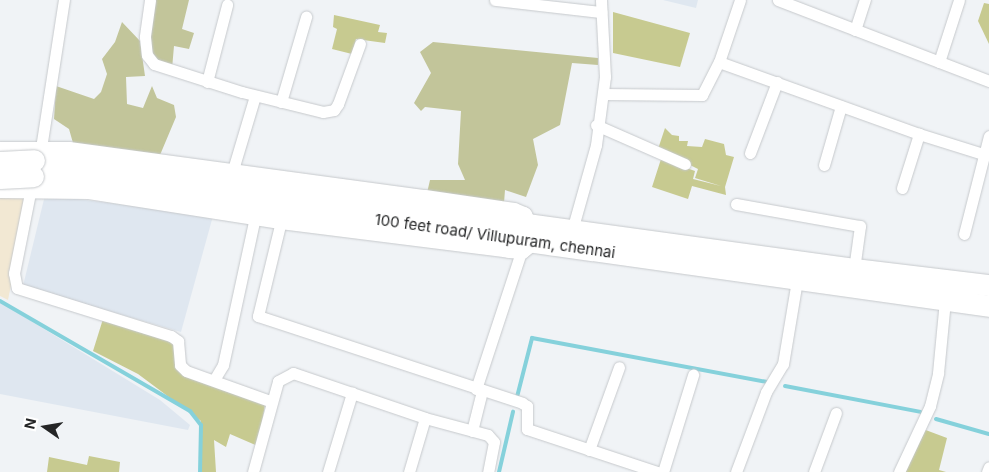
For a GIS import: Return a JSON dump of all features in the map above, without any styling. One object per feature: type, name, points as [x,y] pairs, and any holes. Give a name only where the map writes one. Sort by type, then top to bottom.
[{"type":"highway","name":"100 feet road/ Villupuram, chennai","points":[[0,162],[94,180],[527,239],[571,238],[989,285]]},
{"type":"highway","name":"100 feet road/ Villupuram, chennai","points":[[0,178],[32,168]]},
{"type":"highway","name":"100 feet road/ Villupuram, chennai","points":[[571,238],[797,280],[989,306]]},
{"type":"street","points":[[64,0],[14,273],[17,288],[170,336],[178,341],[180,365],[186,371],[270,400]]},
{"type":"street","points":[[150,0],[145,37],[147,55],[162,69],[255,96],[323,112],[334,110],[360,44]]},
{"type":"street","points":[[495,0],[601,6],[605,77],[603,94],[596,126],[596,146],[571,238]]},
{"type":"street","points":[[603,94],[702,94],[719,62],[740,0]]},
{"type":"street","points":[[855,30],[865,0]]},
{"type":"street","points":[[939,62],[959,0]]},
{"type":"street","points":[[783,1],[989,81]]},
{"type":"street","points":[[207,82],[227,5]]},
{"type":"street","points":[[281,102],[306,17]]},
{"type":"street","points":[[719,62],[919,134],[983,154]]},
{"type":"street","points":[[750,153],[777,82]]},
{"type":"street","points":[[232,173],[255,96]]},
{"type":"street","points":[[824,165],[841,106]]},
{"type":"street","points":[[596,126],[685,164]]},
{"type":"street","points":[[902,188],[919,134]]},
{"type":"street","points":[[964,234],[989,136]]},
{"type":"street","points":[[0,150],[32,168],[89,191],[281,221],[527,239]]},
{"type":"street","points":[[0,190],[32,168],[232,173],[514,211],[524,215],[527,239],[479,390],[472,431]]},
{"type":"street","points":[[736,204],[860,226],[854,269]]},
{"type":"street","points":[[214,380],[223,364],[255,217]]},
{"type":"street","points":[[281,221],[258,316],[528,406],[526,428],[657,472]]},
{"type":"street","points":[[736,472],[766,392],[783,364],[797,280]]},
{"type":"street","points":[[899,472],[930,406],[938,374],[945,300]]},
{"type":"street","points":[[589,450],[619,367]]},
{"type":"street","points":[[253,472],[270,400],[278,380],[293,372],[425,418],[488,435],[494,442],[488,472]]},
{"type":"street","points":[[663,472],[693,375]]},
{"type":"street","points":[[328,472],[352,393]]},
{"type":"street","points":[[814,472],[836,413]]},
{"type":"street","points":[[409,472],[425,418]]},
{"type":"street","points":[[987,472],[989,467]]},
{"type":"shaded area","points":[[663,0],[698,0],[696,8]]},
{"type":"shaded area","points":[[45,195],[213,216],[181,332],[23,286]]},
{"type":"shaded area","points":[[29,196],[8,300],[0,296],[0,197]]},
{"type":"shaded area","points":[[0,302],[160,400],[190,425],[188,430],[0,394]]},
{"type":"green space","points":[[156,0],[189,0],[182,29],[194,33],[189,49],[174,46],[172,69],[153,58],[149,34]]},
{"type":"green space","points":[[984,3],[989,4],[989,44],[978,21]]},
{"type":"green space","points":[[613,12],[690,33],[680,67],[613,53]]},
{"type":"green space","points":[[334,15],[380,25],[378,32],[387,33],[385,43],[356,39],[352,54],[332,49],[337,29],[333,27]]},
{"type":"green space","points":[[122,22],[140,41],[145,76],[126,77],[127,104],[143,108],[152,86],[157,98],[174,105],[176,117],[160,155],[73,143],[69,129],[54,119],[56,86],[94,99],[101,92],[107,74],[102,59],[115,42]]},
{"type":"green space","points":[[433,42],[598,58],[598,65],[572,63],[560,125],[533,139],[538,165],[526,197],[505,190],[504,203],[427,193],[430,180],[465,180],[458,164],[461,111],[425,107],[421,111],[414,103],[431,73],[420,52]]},
{"type":"green space","points":[[665,128],[672,135],[679,136],[679,141],[688,141],[687,146],[702,147],[705,139],[724,144],[726,155],[734,157],[725,187],[726,195],[692,186],[688,199],[652,187],[661,159],[695,171],[693,179],[721,186],[695,178],[698,169],[658,149]]},
{"type":"green space","points":[[103,319],[171,336],[180,365],[253,394],[265,405],[258,446],[230,434],[226,447],[214,440],[216,472],[200,472],[201,421],[138,374],[93,351]]},
{"type":"green space","points":[[923,429],[947,438],[939,470],[946,472],[903,472]]},
{"type":"green space","points":[[89,456],[120,462],[119,472],[47,472],[49,457],[87,465]]},
{"type":"waterway","points":[[0,301],[190,411],[201,425],[200,472]]},
{"type":"waterway","points":[[517,397],[532,338],[766,382]]},
{"type":"waterway","points":[[785,386],[921,412]]},
{"type":"waterway","points":[[499,472],[513,412]]},
{"type":"waterway","points":[[936,419],[989,434]]}]
